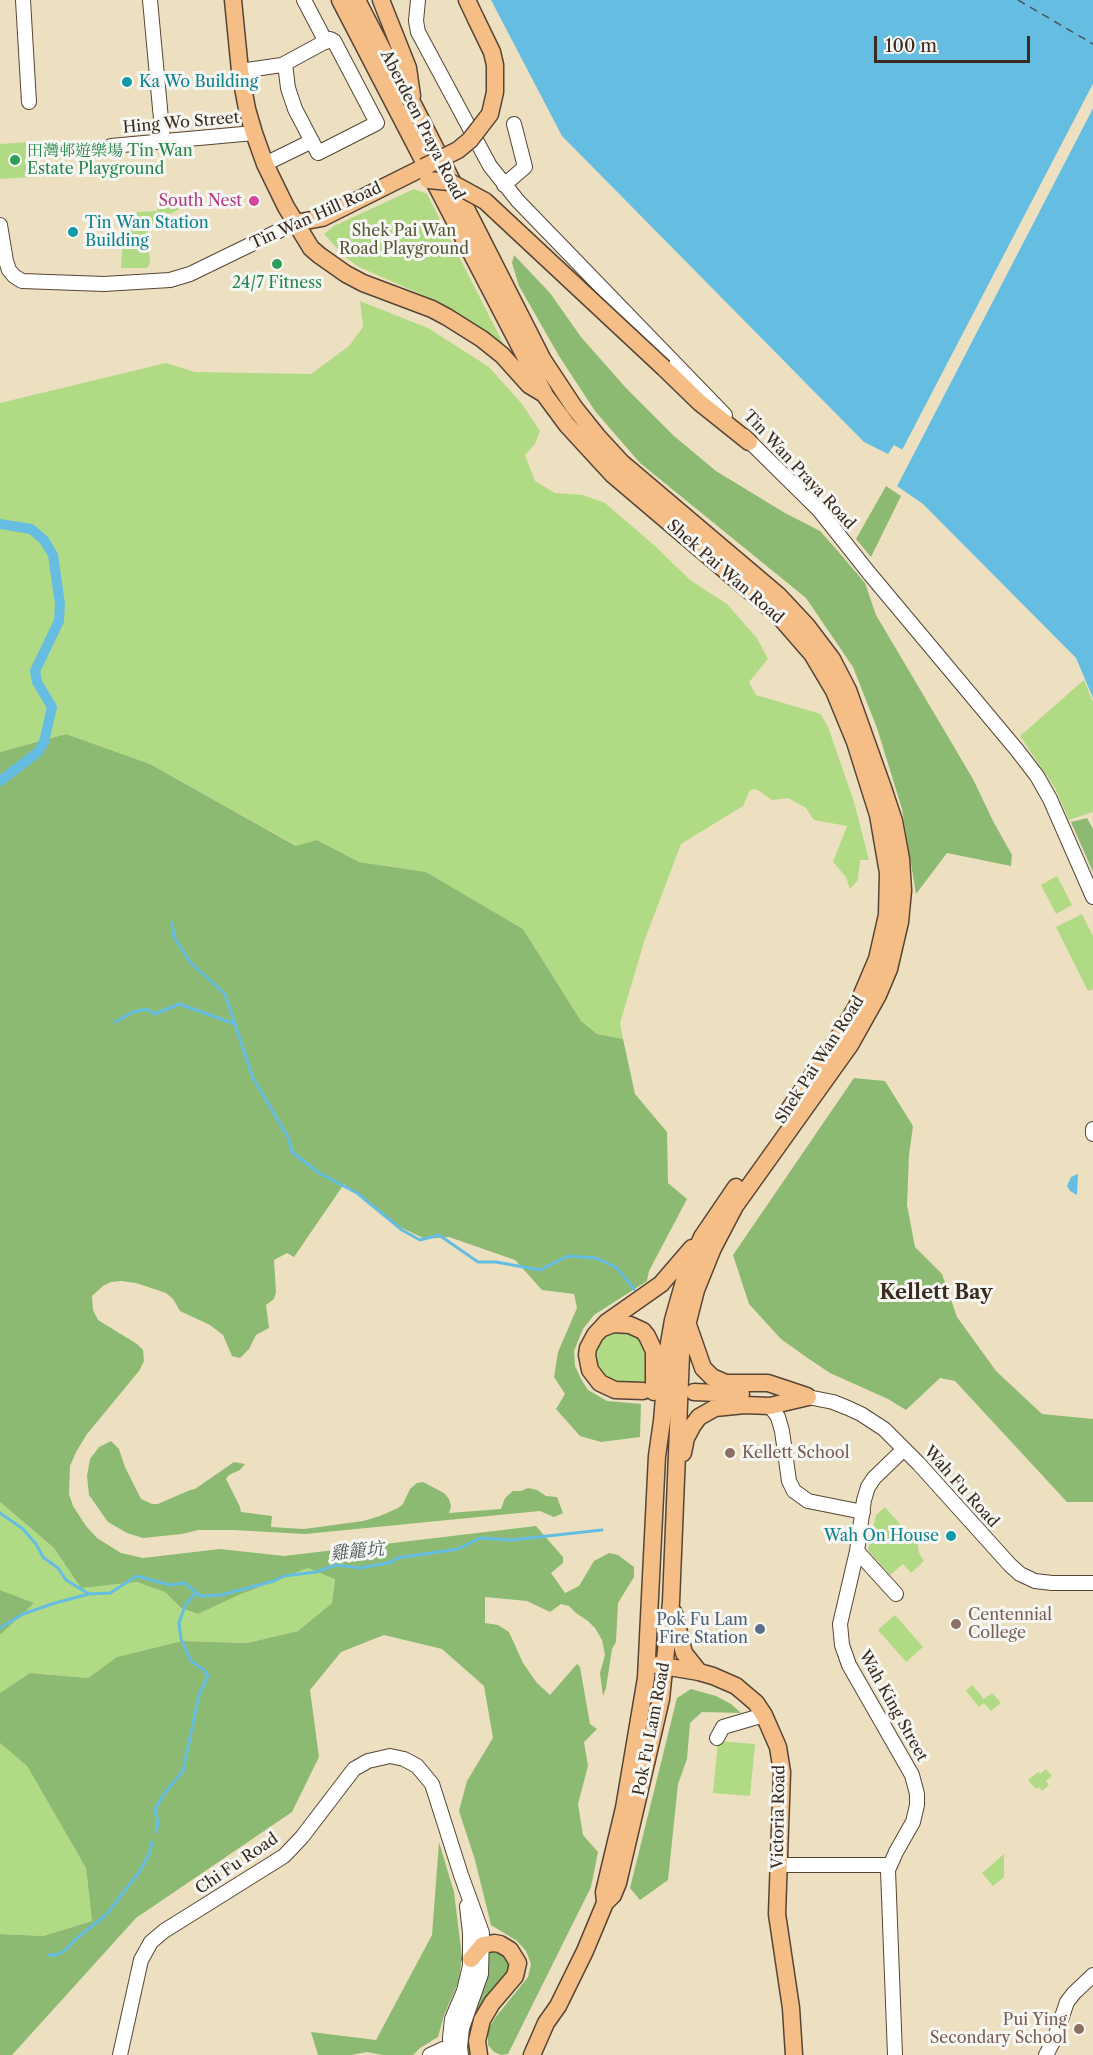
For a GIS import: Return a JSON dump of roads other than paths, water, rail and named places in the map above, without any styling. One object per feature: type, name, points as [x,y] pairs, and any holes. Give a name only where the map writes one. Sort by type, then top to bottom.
[{"type":"main road","name":"Shek Pai Wan Road","points":[[233,0],[240,71],[254,133],[266,164],[295,223],[311,248],[335,268],[363,283],[447,317],[482,339],[508,361],[529,385],[544,394],[574,432],[613,475],[766,604],[807,648],[834,692],[874,800],[885,846],[888,880],[887,915],[877,959],[865,989],[838,1038],[702,1237],[687,1271],[673,1320],[668,1349],[657,1456],[652,1545]]},
{"type":"main road","points":[[330,0],[347,3]]},
{"type":"main road","points":[[381,0],[408,68],[414,106]]},
{"type":"main road","name":"Tin Wan Hill Road","points":[[295,223],[322,218],[458,150],[470,140],[490,114],[495,92],[495,65],[492,52],[467,0]]},
{"type":"main road","name":"Aberdeen Praya Road","points":[[347,3],[414,106],[543,360],[574,407]]},
{"type":"main road","name":"Aberdeen Praya Road","points":[[347,3],[544,394]]},
{"type":"main road","points":[[400,179],[450,182],[485,201],[699,402],[749,442]]},
{"type":"main road","name":"Shek Pai Wan Road","points":[[574,407],[621,462],[778,595],[821,643],[848,690],[894,821],[901,859],[903,890],[900,922],[889,969],[878,995],[850,1045],[735,1206],[696,1290],[681,1355],[673,1548]]},
{"type":"main road","points":[[643,1391],[615,1390],[600,1383],[590,1371],[588,1348],[595,1335],[607,1322],[660,1284],[702,1237]]},
{"type":"main road","points":[[687,1323],[703,1368],[712,1377],[726,1383],[768,1383],[808,1397]]},
{"type":"main road","points":[[595,1335],[613,1324],[630,1325],[643,1331],[651,1342],[654,1351],[653,1423],[657,1456]]},
{"type":"main road","points":[[693,1392],[808,1397]]},
{"type":"main road","points":[[676,1471],[682,1461],[686,1438],[693,1425],[699,1417],[715,1408],[744,1405],[770,1406],[808,1397]]},
{"type":"main road","name":"Pok Fu Lam Road","points":[[605,1903],[604,1892],[624,1808],[644,1694],[652,1545]]},
{"type":"main road","name":"Pok Fu Lam Road","points":[[532,2055],[546,2023],[558,2006],[585,1952],[605,1903],[613,1895],[618,1883],[661,1699],[666,1665],[673,1548]]},
{"type":"main road","points":[[671,1602],[682,1647],[699,1672]]},
{"type":"main road","name":"Victoria Road","points":[[647,1663],[699,1672],[736,1686],[756,1703],[778,1747],[782,1772],[777,1914],[791,2008],[794,2055]]},
{"type":"main road","points":[[471,1959],[483,1945],[494,1943],[514,1954],[518,1968],[515,1976],[492,2003],[482,2020],[477,2041],[479,2055]]},
{"type":"street","points":[[23,0],[29,102]]},
{"type":"street","points":[[150,0],[163,141]]},
{"type":"street","points":[[304,0],[326,42]]},
{"type":"street","name":"Tin Wan Praya Road","points":[[419,2],[416,21],[418,32],[482,153],[504,185],[749,442],[819,510],[1037,776],[1050,799],[1093,897]]},
{"type":"street","points":[[240,71],[285,64],[330,39],[334,41],[377,123],[266,164]]},
{"type":"street","points":[[285,64],[288,88],[295,109],[315,147]]},
{"type":"street","points":[[504,185],[525,167],[514,124]]},
{"type":"street","name":"Hing Wo Street","points":[[111,146],[254,133]]},
{"type":"street","name":"Tin Wan Hill Road","points":[[4,272],[22,281],[67,284],[129,284],[170,280],[190,274],[295,223]]},
{"type":"street","points":[[0,225],[4,272]]},
{"type":"street","points":[[1093,1129],[1093,1134]]},
{"type":"street","name":"Wah Fu Road","points":[[808,1397],[833,1402],[861,1414],[884,1429],[1020,1574],[1035,1581],[1093,1583]]},
{"type":"street","points":[[770,1406],[778,1417],[782,1431],[789,1481],[794,1491],[808,1501],[863,1512]]},
{"type":"street","name":"Wah King Street","points":[[895,2055],[888,1890],[890,1865],[913,1822],[917,1794],[912,1775],[849,1665],[842,1645],[840,1624],[857,1551],[866,1496],[874,1478],[904,1449]]},
{"type":"street","points":[[857,1551],[896,1594]]},
{"type":"street","points":[[717,1738],[723,1726],[764,1715]]},
{"type":"street","name":"Chi Fu Road","points":[[120,2055],[141,1960],[151,1942],[164,1931],[284,1856],[350,1774],[368,1761],[382,1756],[410,1761],[424,1772],[435,1791],[461,1875],[478,1920],[483,1945],[481,1974],[455,2051]]},
{"type":"street","points":[[778,1865],[890,1865]]},
{"type":"street","name":"Chi Fu Road","points":[[455,2051],[452,2019],[467,1982],[471,1959],[469,1920],[461,1875]]},
{"type":"street","points":[[1046,2055],[1054,2040],[1067,2002],[1093,1975]]},
{"type":"street","points":[[1036,2055],[1054,2040]]},
{"type":"street","points":[[430,2055],[455,2051]]},
{"type":"water","points":[[491,0],[1093,0],[1093,84],[903,450],[894,445],[888,454],[864,442],[562,136]]},
{"type":"water","points":[[1093,108],[1093,698],[1076,658],[923,504],[897,486]]},
{"type":"water","points":[[1078,1174],[1077,1195],[1067,1186],[1071,1177]]},
{"type":"waterway","points":[[0,524],[31,529],[44,540],[53,555],[60,604],[59,621],[35,671],[37,682],[52,707],[44,742],[38,752],[0,781]]},
{"type":"waterway","points":[[172,923],[174,937],[191,963],[225,994],[253,1078],[288,1137],[292,1152],[319,1173],[357,1193],[402,1230],[420,1240],[439,1235],[478,1262],[496,1262],[540,1270],[568,1256],[596,1258],[617,1268],[634,1289]]},
{"type":"waterway","points":[[115,1022],[133,1012],[146,1009],[155,1014],[179,1004],[235,1024]]},
{"type":"waterway","points":[[0,1513],[23,1529],[36,1544],[43,1557],[58,1568],[66,1580],[89,1594]]},
{"type":"waterway","name":"雞籠坑","points":[[0,1628],[23,1614],[55,1603],[89,1594],[110,1593],[137,1576],[170,1585],[185,1583],[200,1596],[221,1595],[274,1581],[284,1576],[316,1572],[336,1565],[360,1568],[392,1562],[397,1558],[458,1549],[480,1538],[511,1540],[602,1530]]},
{"type":"waterway","points":[[156,1832],[158,1824],[155,1809],[183,1771],[199,1695],[208,1676],[204,1670],[191,1661],[181,1639],[179,1623],[185,1606],[195,1593]]},
{"type":"waterway","points":[[49,1955],[56,1955],[64,1951],[106,1915],[140,1871],[150,1852],[152,1842]]},
{"type":"place","name":"Ka Wo Building","points":[[127,82]]},
{"type":"place","name":"田灣邨遊樂場 Tin Wan Estate Playground","points":[[15,160]]},
{"type":"place","name":"South Nest","points":[[254,201]]},
{"type":"place","name":"Tin Wan Station Building","points":[[73,232]]},
{"type":"place","name":"24/7 Fitness","points":[[277,264]]},
{"type":"place","name":"Kellett School","points":[[730,1453]]},
{"type":"place","name":"Wah On House","points":[[951,1536]]},
{"type":"place","name":"Centennial College","points":[[956,1624]]},
{"type":"place","name":"Pok Fu Lam Fire Station","points":[[760,1629]]},
{"type":"place","name":"Pui Ying Secondary School","points":[[1079,2029]]},
{"type":"district","name":"Kellett Bay","points":[[936,1293]]},
{"type":"park label","name":"Shek Pai Wan Road Playground","points":[[404,240]]}]
